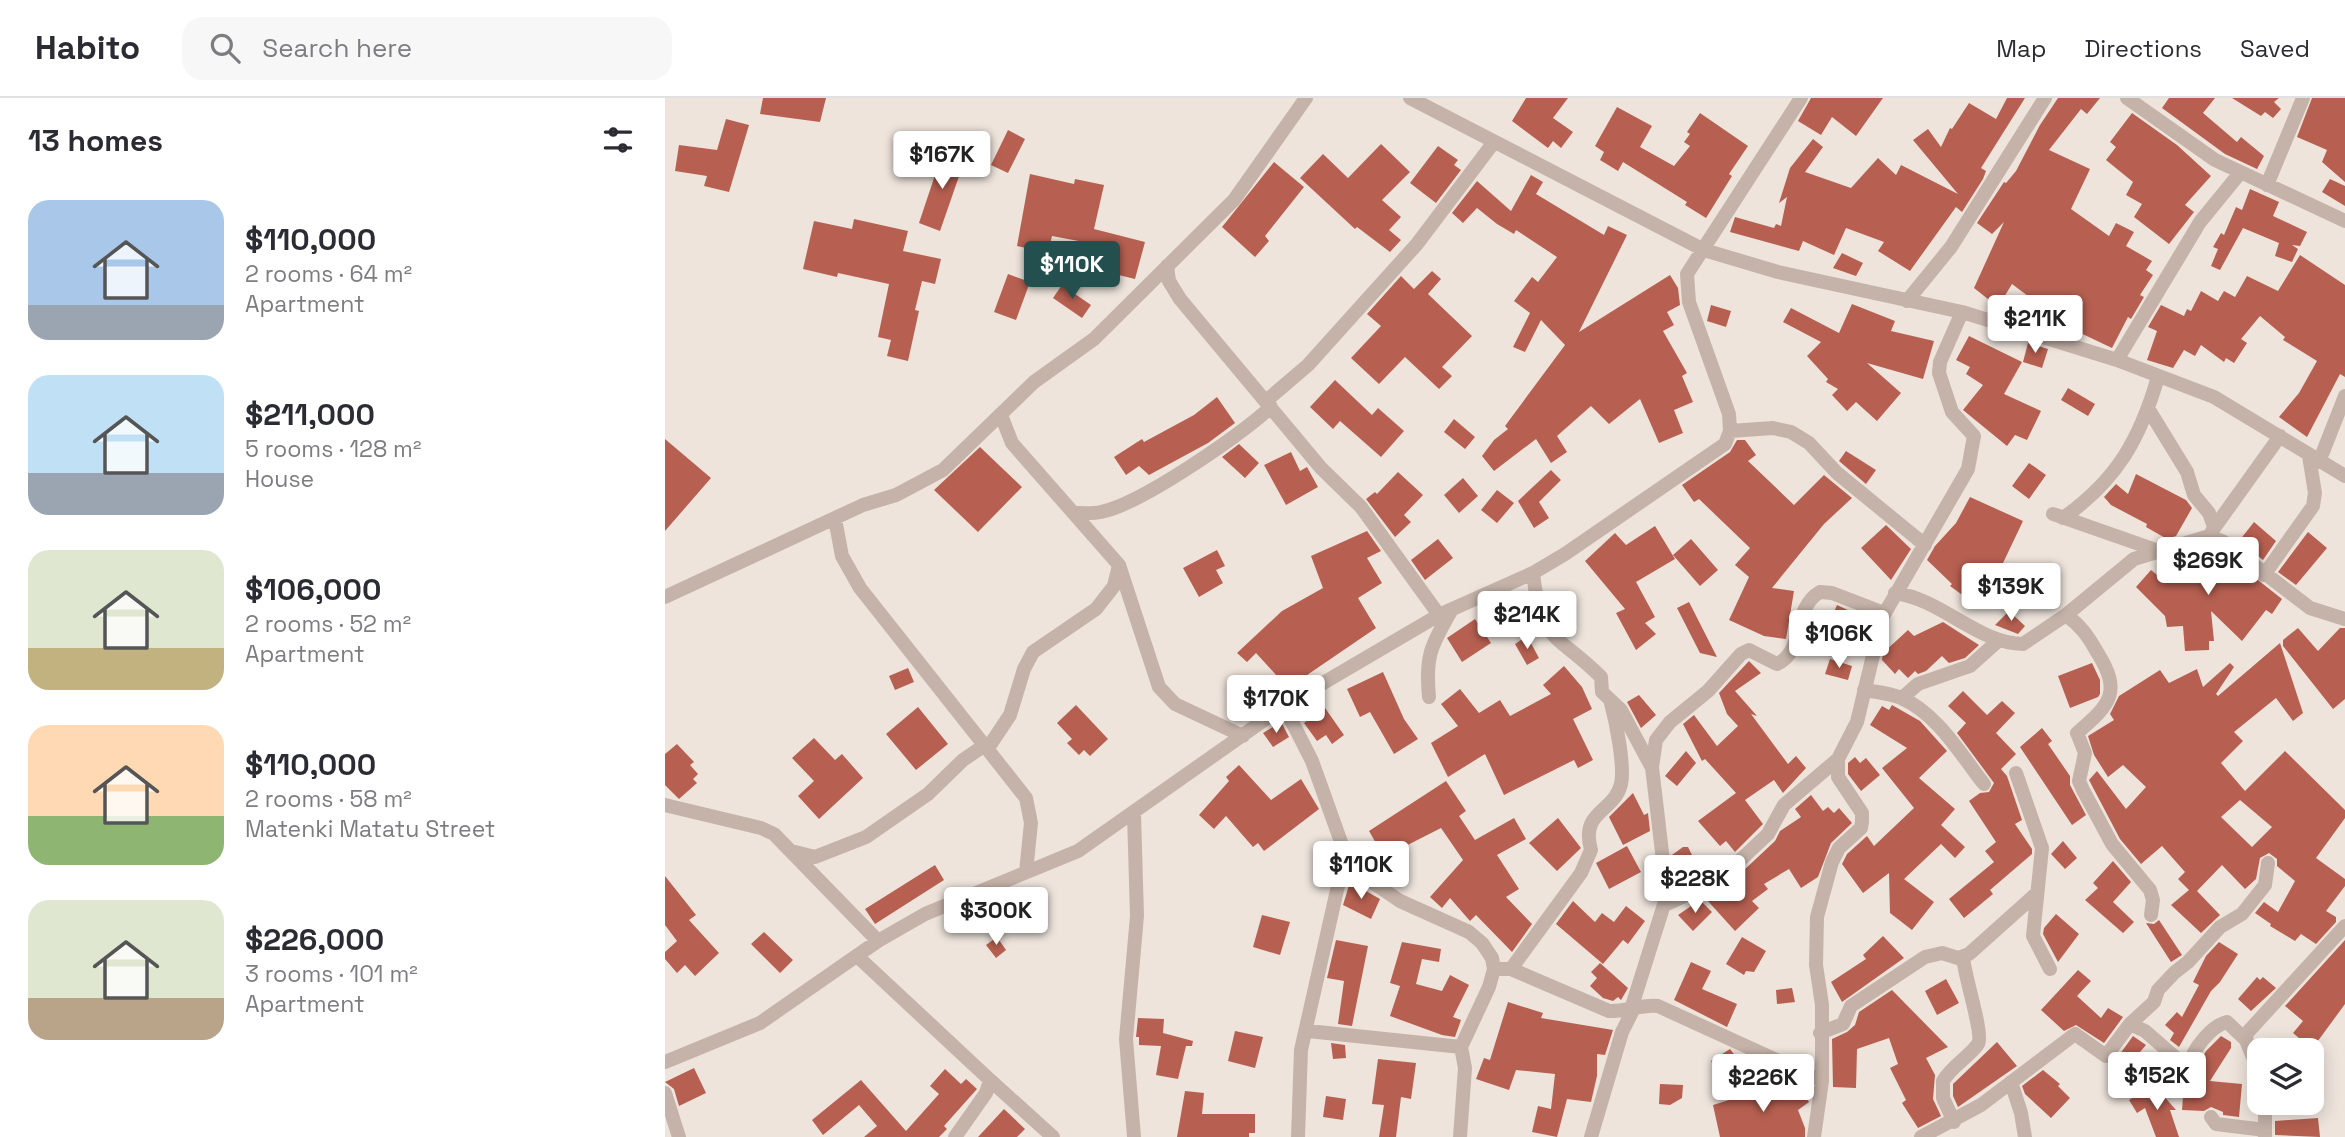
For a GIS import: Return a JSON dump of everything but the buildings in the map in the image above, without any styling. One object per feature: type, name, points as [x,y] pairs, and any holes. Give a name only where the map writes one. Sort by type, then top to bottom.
[{"type":"street","points":[[665,597],[863,505],[896,495],[943,470],[1034,383],[1094,339],[1234,200],[1307,98]]},
{"type":"street","points":[[1410,98],[1704,250],[1778,272],[1962,312],[2117,360],[2214,397],[2345,476]]},
{"type":"street","points":[[666,1060],[760,1023],[878,941],[925,914],[1078,851],[1284,706],[1445,612],[1533,573],[1725,444],[1730,431],[1729,414],[1689,302],[1687,274],[1801,98]]},
{"type":"street","points":[[1907,301],[1951,247],[2045,98]]},
{"type":"street","points":[[2127,98],[2215,160],[2345,221]]},
{"type":"street","points":[[2267,185],[2303,98]]},
{"type":"street","points":[[1074,513],[1100,513],[1132,502],[1252,425],[1268,404],[1308,365],[1417,244],[1495,142]]},
{"type":"street","points":[[2117,360],[2200,222],[2239,173]]},
{"type":"street","points":[[1167,267],[1172,288],[1321,468],[1368,516],[1445,612]]},
{"type":"street","points":[[1665,905],[1719,880],[1768,834],[1784,805],[1838,759],[1852,738],[1884,614],[1968,469],[1974,442],[1971,430],[1952,412],[1939,373],[1940,362],[1962,312]]},
{"type":"street","points":[[2156,550],[2058,516],[2105,485],[2137,436],[2149,410],[2158,377]]},
{"type":"street","points":[[2264,575],[2313,506],[2314,458],[2345,396]]},
{"type":"street","points":[[2149,410],[2187,472],[2194,495],[2209,513],[2212,532],[2264,575],[2310,608],[2345,619]]},
{"type":"street","points":[[1001,415],[1012,443],[1119,565],[1159,687],[1175,704],[1243,736]]},
{"type":"street","points":[[1730,431],[1773,428],[1791,432],[1809,443],[1837,474],[1925,545]]},
{"type":"street","points":[[1895,593],[1923,600],[1999,640],[2022,644],[2066,615],[2126,565],[2156,550],[2212,532],[2280,436]]},
{"type":"street","points":[[835,519],[842,556],[860,588],[1026,798],[1031,823],[1026,872]]},
{"type":"street","points":[[789,850],[815,857],[866,837],[928,794],[963,760],[986,746],[1010,715],[1024,669],[1033,652],[1096,609],[1114,586],[1119,565]]},
{"type":"street","points":[[1533,573],[1537,607],[1552,636],[1601,677],[1602,692],[1621,710],[1652,767]]},
{"type":"street","points":[[1591,1137],[1622,1032],[1634,1006],[1665,905],[1666,882],[1652,767],[1653,750],[1663,729],[1708,691],[1741,654],[1749,650],[1777,664],[1784,661],[1792,652],[1801,614],[1812,597],[1820,592],[1832,593],[1884,614]]},
{"type":"street","points":[[1429,697],[1427,659],[1445,612]]},
{"type":"street","points":[[2066,615],[2082,626],[2113,684],[2112,695],[2096,717],[2077,733],[2085,753],[2079,781],[2112,844],[2150,890],[2153,900],[2151,915]]},
{"type":"street","points":[[1902,698],[1918,684],[1970,666],[1999,640]]},
{"type":"street","points":[[1864,690],[1902,698],[1935,723],[1984,784]]},
{"type":"street","points":[[1511,968],[1581,873],[1591,850],[1588,836],[1591,821],[1621,788],[1622,766],[1612,703]]},
{"type":"street","points":[[1284,706],[1312,761],[1342,839],[1344,859],[1308,1016],[1308,1031],[1301,1049],[1298,1137]]},
{"type":"street","points":[[1814,1137],[1822,1081],[1822,1005],[1817,985],[1817,917],[1832,862],[1839,848],[1861,828],[1862,822],[1862,813],[1837,777],[1838,759]]},
{"type":"street","points":[[2017,774],[2042,848],[2033,936],[2050,969]]},
{"type":"street","points":[[665,805],[761,828],[774,834],[878,941]]},
{"type":"street","points":[[1134,814],[1137,916],[1126,1039],[1134,1137]]},
{"type":"street","points":[[1344,859],[1350,867],[1400,901],[1469,932],[1482,943],[1492,958],[1494,969],[1461,1047],[1465,1068],[1460,1137]]},
{"type":"street","points":[[1921,1137],[1954,1122],[2011,1083],[2074,1034],[2106,1056],[2130,1024],[2154,1002],[2158,990],[2220,927],[2242,914],[2265,885],[2268,863]]},
{"type":"street","points":[[1820,1033],[1843,1024],[1851,1006],[1925,957],[1942,953],[1963,957],[1989,939],[2036,894]]},
{"type":"street","points":[[2246,1040],[2247,1033],[2345,926]]},
{"type":"street","points":[[857,956],[1053,1137]]},
{"type":"street","points":[[1954,1122],[1943,1097],[1944,1080],[1977,1044],[1980,1032],[1964,976],[1963,957]]},
{"type":"street","points":[[1494,969],[1511,968],[1609,1011],[1620,1012],[1634,1006],[1658,1006],[1822,1081]]},
{"type":"street","points":[[2130,1024],[2145,1031],[2184,1065],[2189,1065],[2192,1056],[2216,1025],[2227,1022],[2246,1040]]},
{"type":"street","points":[[1308,1031],[1461,1047]]},
{"type":"street","points":[[955,1137],[986,1093],[990,1080]]},
{"type":"street","points":[[2011,1083],[2025,1137]]},
{"type":"street","points":[[665,1093],[679,1137]]},
{"type":"street","points":[[2211,1117],[2216,1124],[2265,1133],[2265,1115]]}]
